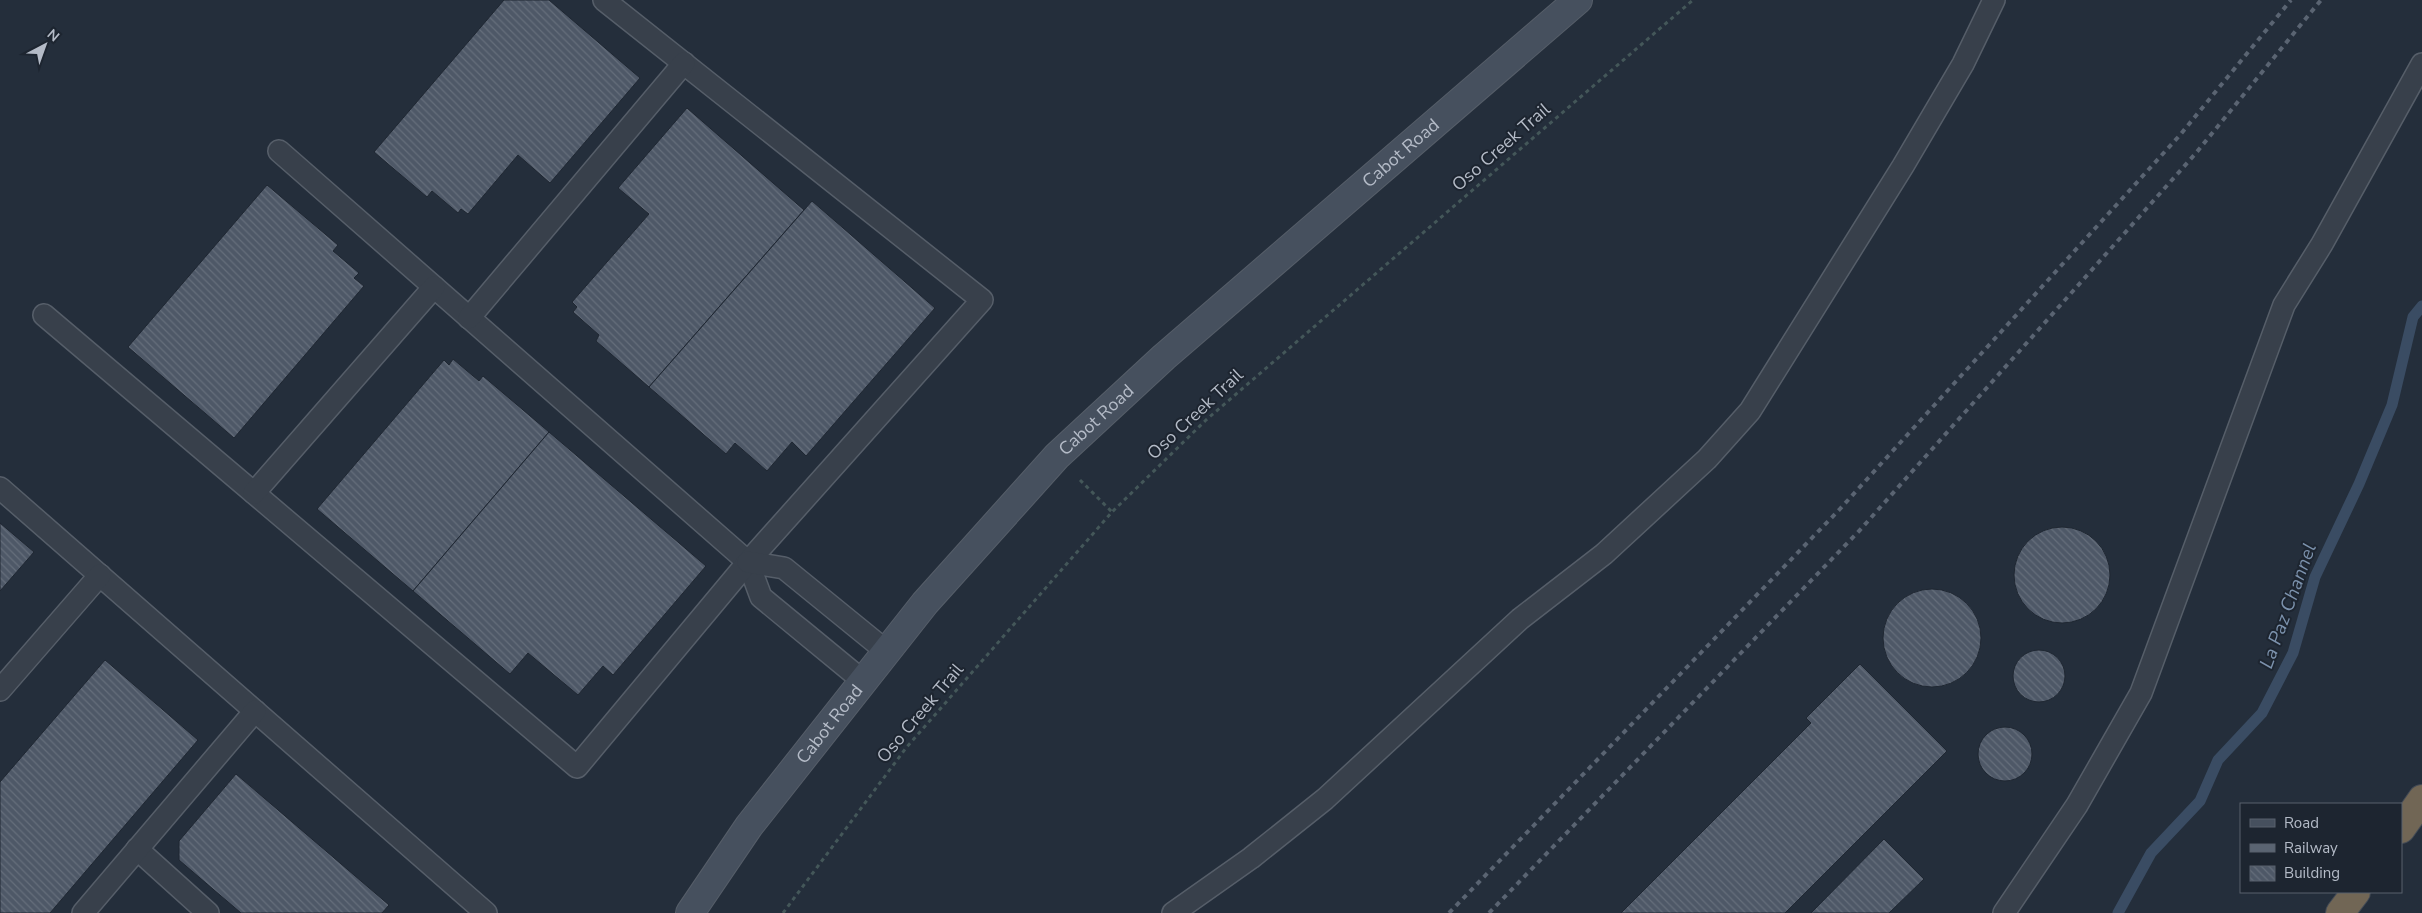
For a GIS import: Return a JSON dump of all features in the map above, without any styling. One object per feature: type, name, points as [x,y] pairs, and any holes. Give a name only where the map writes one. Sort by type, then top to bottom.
[{"type":"highway","points":[[2402,828],[2422,799]]},
{"type":"highway","points":[[2340,913],[2355,893]]},
{"type":"main road","name":"Cabot Road","points":[[690,913],[749,826],[925,602],[1057,456],[1186,338],[1578,0]]},
{"type":"lane","points":[[44,315],[577,767],[748,562],[982,300],[604,0]]},
{"type":"lane","points":[[1173,913],[1250,858],[1325,799],[1520,619],[1604,554],[1707,459],[1744,418],[1903,166],[1963,64],[1994,0]]},
{"type":"lane","points":[[469,318],[684,63]]},
{"type":"lane","points":[[2004,913],[2077,806],[2140,693],[2284,305],[2322,244],[2422,64]]},
{"type":"lane","points":[[278,151],[748,562],[761,598],[863,681]]},
{"type":"lane","points":[[254,493],[434,288]]},
{"type":"lane","points":[[0,488],[486,913]]},
{"type":"lane","points":[[748,562],[784,568],[886,651]]},
{"type":"lane","points":[[0,690],[100,575]]},
{"type":"lane","points":[[84,913],[255,711]]},
{"type":"lane","points":[[137,849],[208,913]]},
{"type":"path","name":"Oso Creek Trail","points":[[783,913],[906,748],[1112,512],[1206,420],[1693,0]]},
{"type":"path","points":[[1057,456],[1112,512]]},
{"type":"building","points":[[504,0],[549,0],[640,78],[550,183],[518,155],[468,214],[461,209],[458,213],[432,191],[427,197],[374,152]]},
{"type":"building","points":[[687,108],[804,210],[649,387],[596,341],[599,335],[573,312],[577,307],[572,302],[649,214],[618,188]]},
{"type":"building","points":[[267,185],[338,245],[333,251],[359,273],[354,278],[364,286],[234,438],[128,347]]},
{"type":"building","points":[[812,201],[935,308],[806,456],[792,442],[767,471],[735,443],[726,454],[649,387]]},
{"type":"building","points":[[453,359],[479,381],[483,376],[549,432],[413,591],[317,509],[444,360],[449,365]]},
{"type":"building","points":[[549,432],[706,566],[613,675],[603,666],[578,695],[528,653],[510,674],[413,591]]},
{"type":"building","points":[[0,523],[34,552],[0,591]]},
{"type":"building","points":[[2062,527],[2080,530],[2096,541],[2107,557],[2110,575],[2107,593],[2096,609],[2080,620],[2062,623],[2044,620],[2028,609],[2017,593],[2014,575],[2017,557],[2028,541],[2044,530]]},
{"type":"building","points":[[1932,589],[1951,593],[1967,603],[1977,619],[1981,638],[1977,657],[1967,673],[1951,683],[1932,687],[1913,683],[1897,673],[1887,657],[1883,638],[1887,619],[1897,603],[1913,593]]},
{"type":"building","points":[[2034,650],[2044,650],[2053,654],[2061,662],[2065,676],[2061,690],[2053,698],[2044,702],[2034,702],[2025,698],[2017,690],[2013,681],[2013,671],[2017,662],[2025,654]]},
{"type":"building","points":[[105,660],[198,740],[50,913],[0,913],[0,782]]},
{"type":"building","points":[[1860,664],[1947,751],[1785,913],[1621,913],[1811,723],[1806,718]]},
{"type":"building","points":[[2000,727],[2010,727],[2020,731],[2028,739],[2032,754],[2028,769],[2020,777],[2010,781],[2000,781],[1990,777],[1982,769],[1978,759],[1978,749],[1982,739],[1990,731]]},
{"type":"building","points":[[236,774],[389,905],[382,913],[241,913],[179,860],[179,841]]},
{"type":"building","points":[[1884,839],[1924,879],[1889,913],[1811,913]]},
{"type":"waterway","name":"La Paz Channel","points":[[2118,913],[2151,853],[2200,801],[2218,760],[2262,713],[2293,653],[2315,577],[2359,484],[2392,405],[2413,317],[2422,306]]},
{"type":"railway","points":[[1449,913],[1839,510],[2180,135],[2291,0]]},
{"type":"railway","points":[[1489,913],[1860,530],[2196,153],[2321,0]]}]
